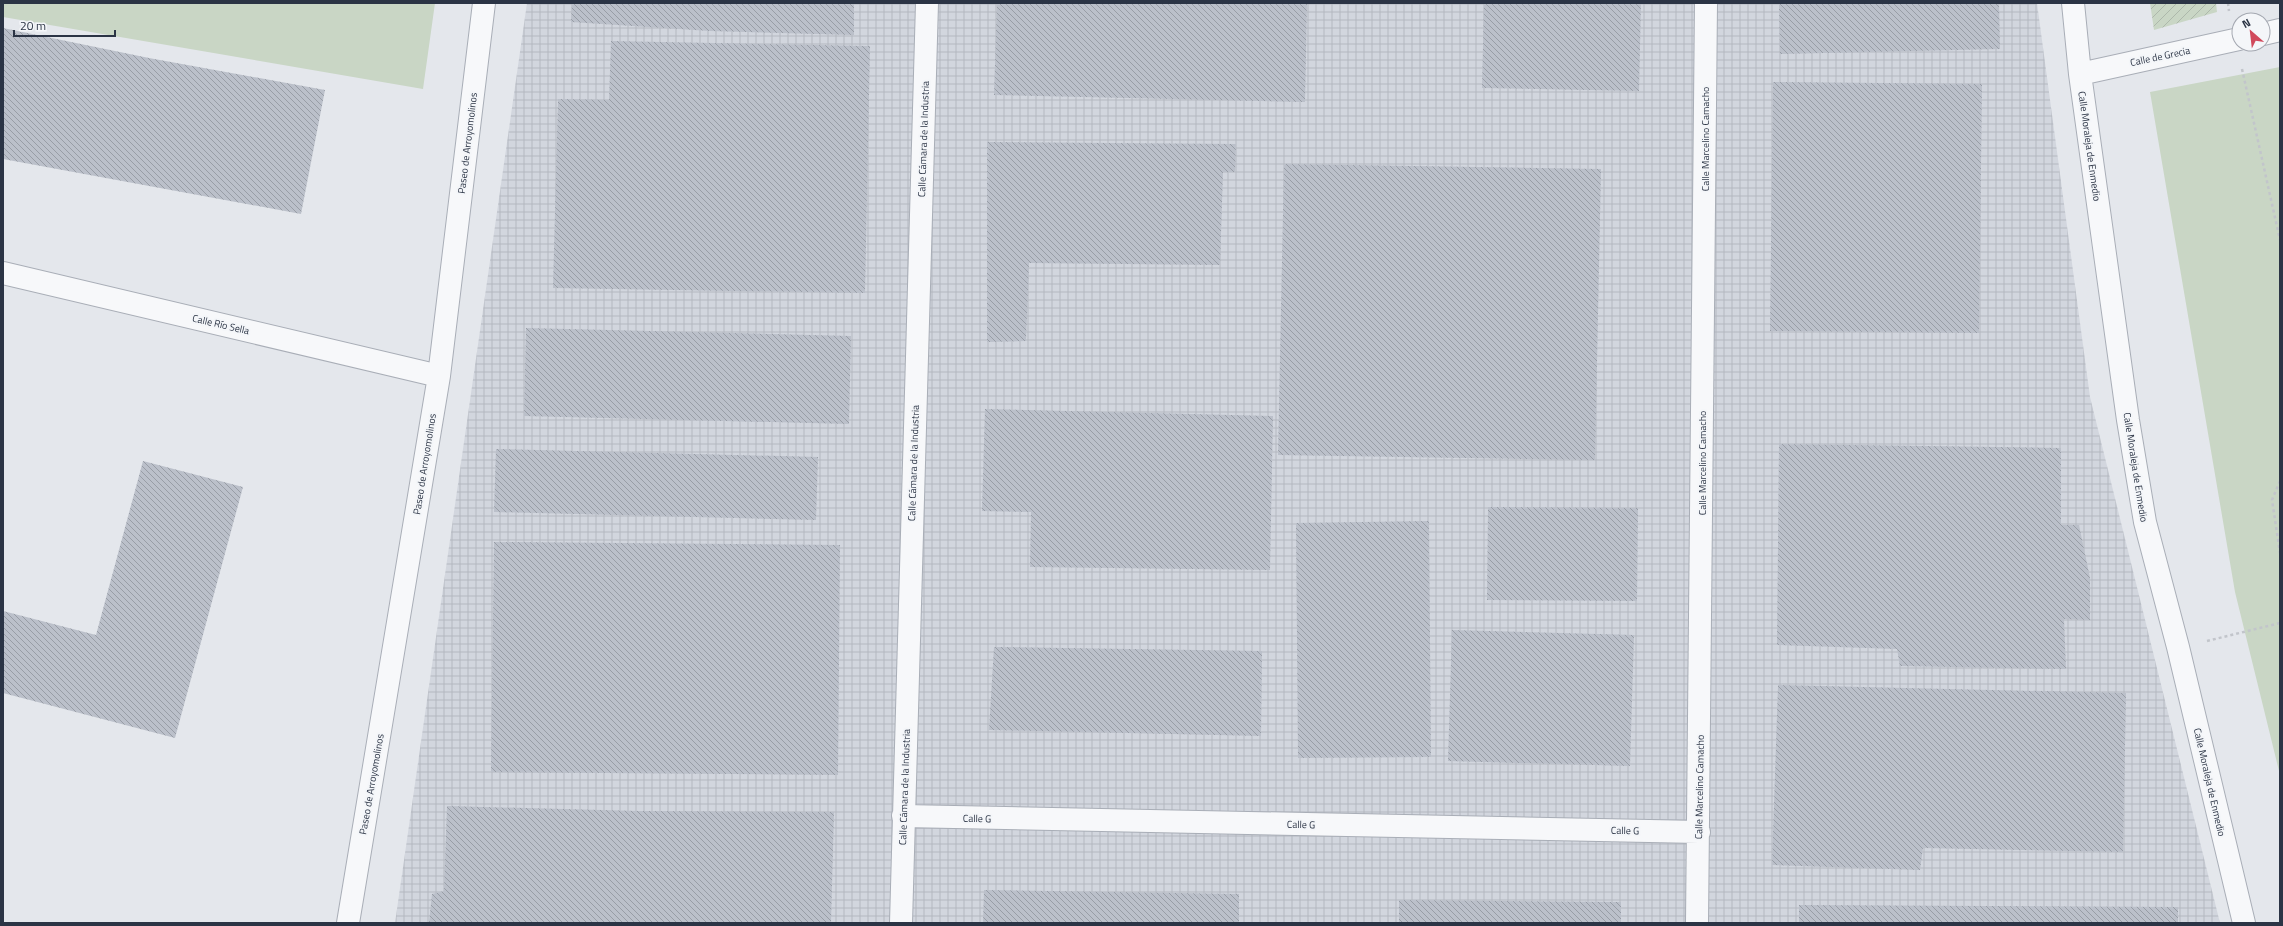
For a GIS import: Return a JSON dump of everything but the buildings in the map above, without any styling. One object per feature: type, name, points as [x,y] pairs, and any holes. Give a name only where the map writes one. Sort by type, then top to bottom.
[{"type":"street","name":"Paseo de Arroyomolinos","points":[[348,923],[439,376],[484,3]]},
{"type":"street","name":"Calle Cámara de la Industria","points":[[901,923],[927,3]]},
{"type":"street","name":"Calle Marcelino Camacho","points":[[1697,923],[1706,3]]},
{"type":"street","name":"Calle Moraleja de Enmedio","points":[[2073,3],[2080,74],[2128,420],[2144,522],[2178,647],[2244,923]]},
{"type":"street","name":"Calle de Grecia","points":[[2080,74],[2231,40]]},
{"type":"street","name":"Calle Río Sella","points":[[3,273],[439,376]]},
{"type":"street","name":"Calle G","points":[[904,816],[1699,832]]},
{"type":"path","points":[[2228,3],[2231,15]]},
{"type":"path","points":[[2240,52],[2280,240]]},
{"type":"path","points":[[2280,481],[2272,500],[2280,553]]},
{"type":"path","points":[[2178,647],[2280,623]]},
{"type":"shaded area","points":[[527,3],[2037,3],[2090,397],[2220,923],[395,923]]},
{"type":"green space","points":[[3,3],[435,3],[423,89],[3,17]]},
{"type":"green space","points":[[2150,3],[2216,3],[2217,12],[2154,30]]},
{"type":"green space","points":[[2280,67],[2280,775],[2235,592],[2150,92]]}]
